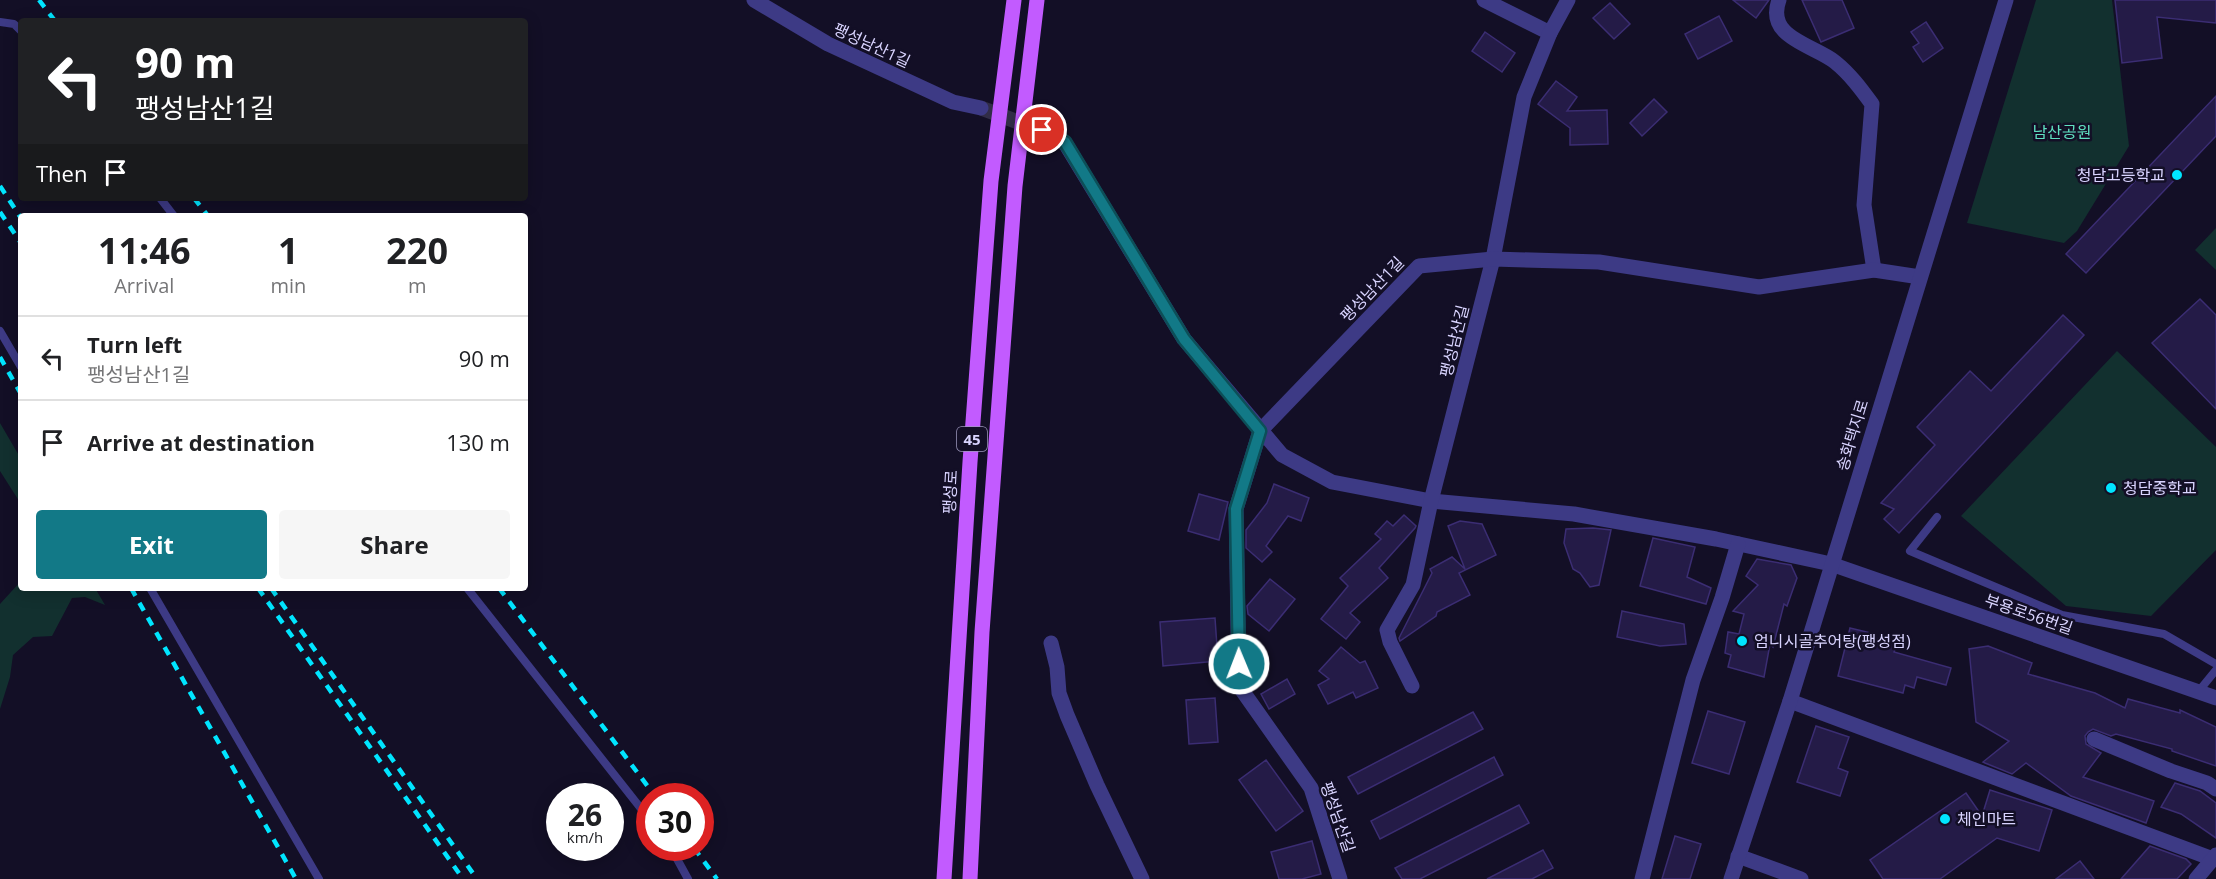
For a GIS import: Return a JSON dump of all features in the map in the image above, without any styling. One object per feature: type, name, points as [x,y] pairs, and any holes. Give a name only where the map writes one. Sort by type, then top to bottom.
[{"type":"main road","name":"팽성로","points":[[944,879],[970,462],[991,181],[1014,0]]},
{"type":"main road","name":"45","points":[[970,879],[982,632],[1015,186],[1037,0]]},
{"type":"street","name":"팽성남산1길","points":[[754,0],[828,44],[953,102],[981,108]]},
{"type":"street","points":[[1484,0],[1550,33]]},
{"type":"street","name":"팽성남산길","points":[[1412,686],[1390,642],[1387,630],[1413,585],[1431,501],[1493,259],[1524,97],[1550,33],[1569,0]]},
{"type":"street","points":[[1779,0],[1777,17],[1782,30],[1790,38],[1834,61],[1849,75],[1872,104],[1864,205],[1874,270]]},
{"type":"street","name":"송화택지로","points":[[1731,879],[1791,701],[1831,564],[2006,0]]},
{"type":"street","points":[[1042,130],[1065,142],[1184,339],[1260,431]]},
{"type":"street","name":"팽성남산1길","points":[[1260,431],[1419,266],[1493,259],[1599,262],[1760,286],[1874,270],[1920,277]]},
{"type":"street","name":"팽성남산길","points":[[1260,431],[1236,509],[1239,687],[1311,788],[1340,879]]},
{"type":"street","name":"부용로56번길","points":[[1260,431],[1282,455],[1332,482],[1431,501],[1574,514],[1831,564],[2216,698]]},
{"type":"street","points":[[1642,879],[1690,690],[1722,598],[1737,544]]},
{"type":"street","points":[[1051,643],[1057,667],[1059,693],[1067,715],[1097,785],[1142,879]]},
{"type":"street","points":[[1791,701],[2214,857],[2196,879]]},
{"type":"street","points":[[2094,739],[2171,771],[2207,783],[2216,789]]},
{"type":"street","points":[[1738,856],[1802,879]]},
{"type":"lane","points":[[0,22],[14,24],[18,28]]},
{"type":"lane","points":[[162,201],[172,213]]},
{"type":"lane","points":[[0,331],[18,362]]},
{"type":"lane","points":[[1937,517],[1910,551],[2062,615],[2164,634],[2216,664]]},
{"type":"lane","points":[[152,591],[319,879]]},
{"type":"lane","points":[[469,591],[636,802]]},
{"type":"lane","points":[[2198,692],[2216,670]]},
{"type":"lane","points":[[678,861],[688,879]]},
{"type":"green space","name":"남산공원","points":[[2036,0],[2112,0],[2129,146],[2077,231],[2064,243],[1967,223]]},
{"type":"green space","points":[[2216,228],[2216,270],[2195,250]]},
{"type":"green space","points":[[2117,351],[2216,447],[2216,550],[2151,616],[2066,606],[1961,516]]},
{"type":"green space","points":[[0,423],[18,454],[18,499],[0,471]]},
{"type":"green space","points":[[18,584],[18,591],[97,591],[105,605],[85,597],[72,598],[52,636],[33,637],[13,655],[10,677],[0,709],[0,604]]},
{"type":"building","points":[[1733,0],[1769,0],[1756,18]]},
{"type":"building","points":[[1802,0],[1842,0],[1854,28],[1821,42]]},
{"type":"building","points":[[2115,0],[2216,0],[2216,23],[2157,17],[2162,58],[2122,63]]},
{"type":"building","points":[[1610,3],[1630,24],[1614,39],[1593,18]]},
{"type":"building","points":[[1719,16],[1732,41],[1698,59],[1685,34]]},
{"type":"building","points":[[1926,22],[1943,48],[1923,62],[1913,47],[1919,43],[1911,32]]},
{"type":"building","points":[[1485,32],[1515,53],[1502,72],[1472,51]]},
{"type":"building","points":[[1556,81],[1577,97],[1567,111],[1607,110],[1608,144],[1570,145],[1570,128],[1538,104]]},
{"type":"building","points":[[2216,96],[2216,136],[2086,273],[2066,254]]},
{"type":"building","points":[[1654,99],[1667,112],[1642,136],[1630,123]]},
{"type":"building","points":[[2200,299],[2216,315],[2216,409],[2152,343]]},
{"type":"building","points":[[2063,315],[2084,335],[1899,533],[1884,519],[1894,509],[1881,503],[1935,445],[1917,427],[1970,371],[1991,391]]},
{"type":"building","points":[[1274,484],[1309,498],[1301,521],[1288,516],[1266,546],[1272,552],[1262,562],[1246,548],[1246,530],[1267,503]]},
{"type":"building","points":[[1199,494],[1228,502],[1219,540],[1188,531]]},
{"type":"building","points":[[1404,515],[1416,526],[1379,568],[1388,578],[1350,613],[1360,622],[1346,639],[1321,619],[1348,586],[1340,578],[1381,539],[1375,534],[1387,521],[1393,526]]},
{"type":"building","points":[[1460,521],[1482,524],[1496,555],[1459,573],[1470,595],[1437,612],[1436,616],[1400,641],[1399,638],[1432,573],[1430,569],[1452,557],[1465,569],[1448,526]]},
{"type":"building","points":[[1566,529],[1611,530],[1599,585],[1590,587],[1580,573],[1573,569],[1564,543]]},
{"type":"building","points":[[1653,538],[1695,547],[1687,577],[1711,588],[1706,604],[1640,586]]},
{"type":"building","points":[[1757,559],[1791,565],[1797,578],[1787,606],[1784,604],[1773,647],[1770,644],[1764,677],[1728,667],[1731,655],[1725,653],[1728,632],[1739,634],[1744,614],[1733,611],[1758,585],[1746,576]]},
{"type":"building","points":[[1270,579],[1295,599],[1269,631],[1248,614],[1247,606]]},
{"type":"building","points":[[1622,611],[1684,624],[1686,644],[1660,646],[1617,637]]},
{"type":"building","points":[[1215,618],[1218,661],[1163,666],[1160,622]]},
{"type":"building","points":[[1850,628],[1871,633],[1870,637],[1897,643],[1894,652],[1951,668],[1946,685],[1917,677],[1914,688],[1905,685],[1903,693],[1838,676]]},
{"type":"building","points":[[1988,646],[2032,663],[2028,674],[2095,693],[2125,708],[2128,699],[2180,713],[2180,710],[2216,727],[2216,766],[2172,751],[2172,749],[2116,734],[2111,736],[2093,729],[2088,732],[2085,736],[2086,744],[2101,753],[2083,777],[2154,801],[2146,823],[2071,796],[2026,763],[2012,774],[1983,762],[2009,741],[1976,722],[1969,649]]},
{"type":"building","points":[[1341,647],[1360,663],[1365,661],[1378,688],[1356,698],[1353,692],[1328,704],[1318,685],[1329,679],[1319,671]]},
{"type":"building","points":[[1287,679],[1295,694],[1269,709],[1261,694]]},
{"type":"building","points":[[1215,698],[1218,742],[1189,744],[1186,700]]},
{"type":"building","points":[[1708,711],[1745,722],[1729,774],[1692,763]]},
{"type":"building","points":[[1473,712],[1483,729],[1358,794],[1348,777]]},
{"type":"building","points":[[1816,726],[1849,737],[1838,768],[1848,772],[1840,796],[1797,782]]},
{"type":"building","points":[[1494,757],[1503,775],[1380,839],[1371,821]]},
{"type":"building","points":[[1266,760],[1303,811],[1276,831],[1239,780]]},
{"type":"building","points":[[2175,783],[2200,791],[2216,803],[2216,838],[2181,814],[2161,807]]},
{"type":"building","points":[[1990,790],[2052,810],[2039,851],[1997,838],[1940,879],[1883,879],[1870,860],[1966,793],[1982,816]]},
{"type":"building","points":[[1519,805],[1529,823],[1420,879],[1402,879],[1395,868]]},
{"type":"building","points":[[1675,836],[1701,844],[1690,879],[1662,879]]},
{"type":"building","points":[[1312,841],[1321,874],[1302,879],[1279,879],[1271,852]]},
{"type":"building","points":[[2150,846],[2186,859],[2191,864],[2177,879],[2121,879]]},
{"type":"building","points":[[1543,850],[1553,868],[1532,879],[1487,879]]},
{"type":"building","points":[[2080,861],[2094,879],[2056,879]]},
{"type":"tunnel","points":[[981,108],[1042,131]]},
{"type":"railway","points":[[39,0],[53,18]]},
{"type":"railway","points":[[0,186],[18,213]]},
{"type":"railway","points":[[196,201],[206,213]]},
{"type":"railway","points":[[0,212],[18,239]]},
{"type":"railway","points":[[0,357],[18,389]]},
{"type":"railway","points":[[133,591],[296,879]]},
{"type":"railway","points":[[260,591],[463,879]]},
{"type":"railway","points":[[273,591],[477,879]]},
{"type":"railway","points":[[501,591],[645,783]]},
{"type":"railway","points":[[704,861],[717,879]]},
{"type":"place","name":"청담고등학교","points":[[2177,175]]},
{"type":"place","name":"청담중학교","points":[[2111,488]]},
{"type":"place","name":"엄니시골추어탕(팽성점)","points":[[1742,641]]},
{"type":"place","name":"체인마트","points":[[1945,819]]},
{"type":"route","points":[[1042,130],[1065,142],[1184,339],[1260,431],[1236,509],[1239,664]]}]
